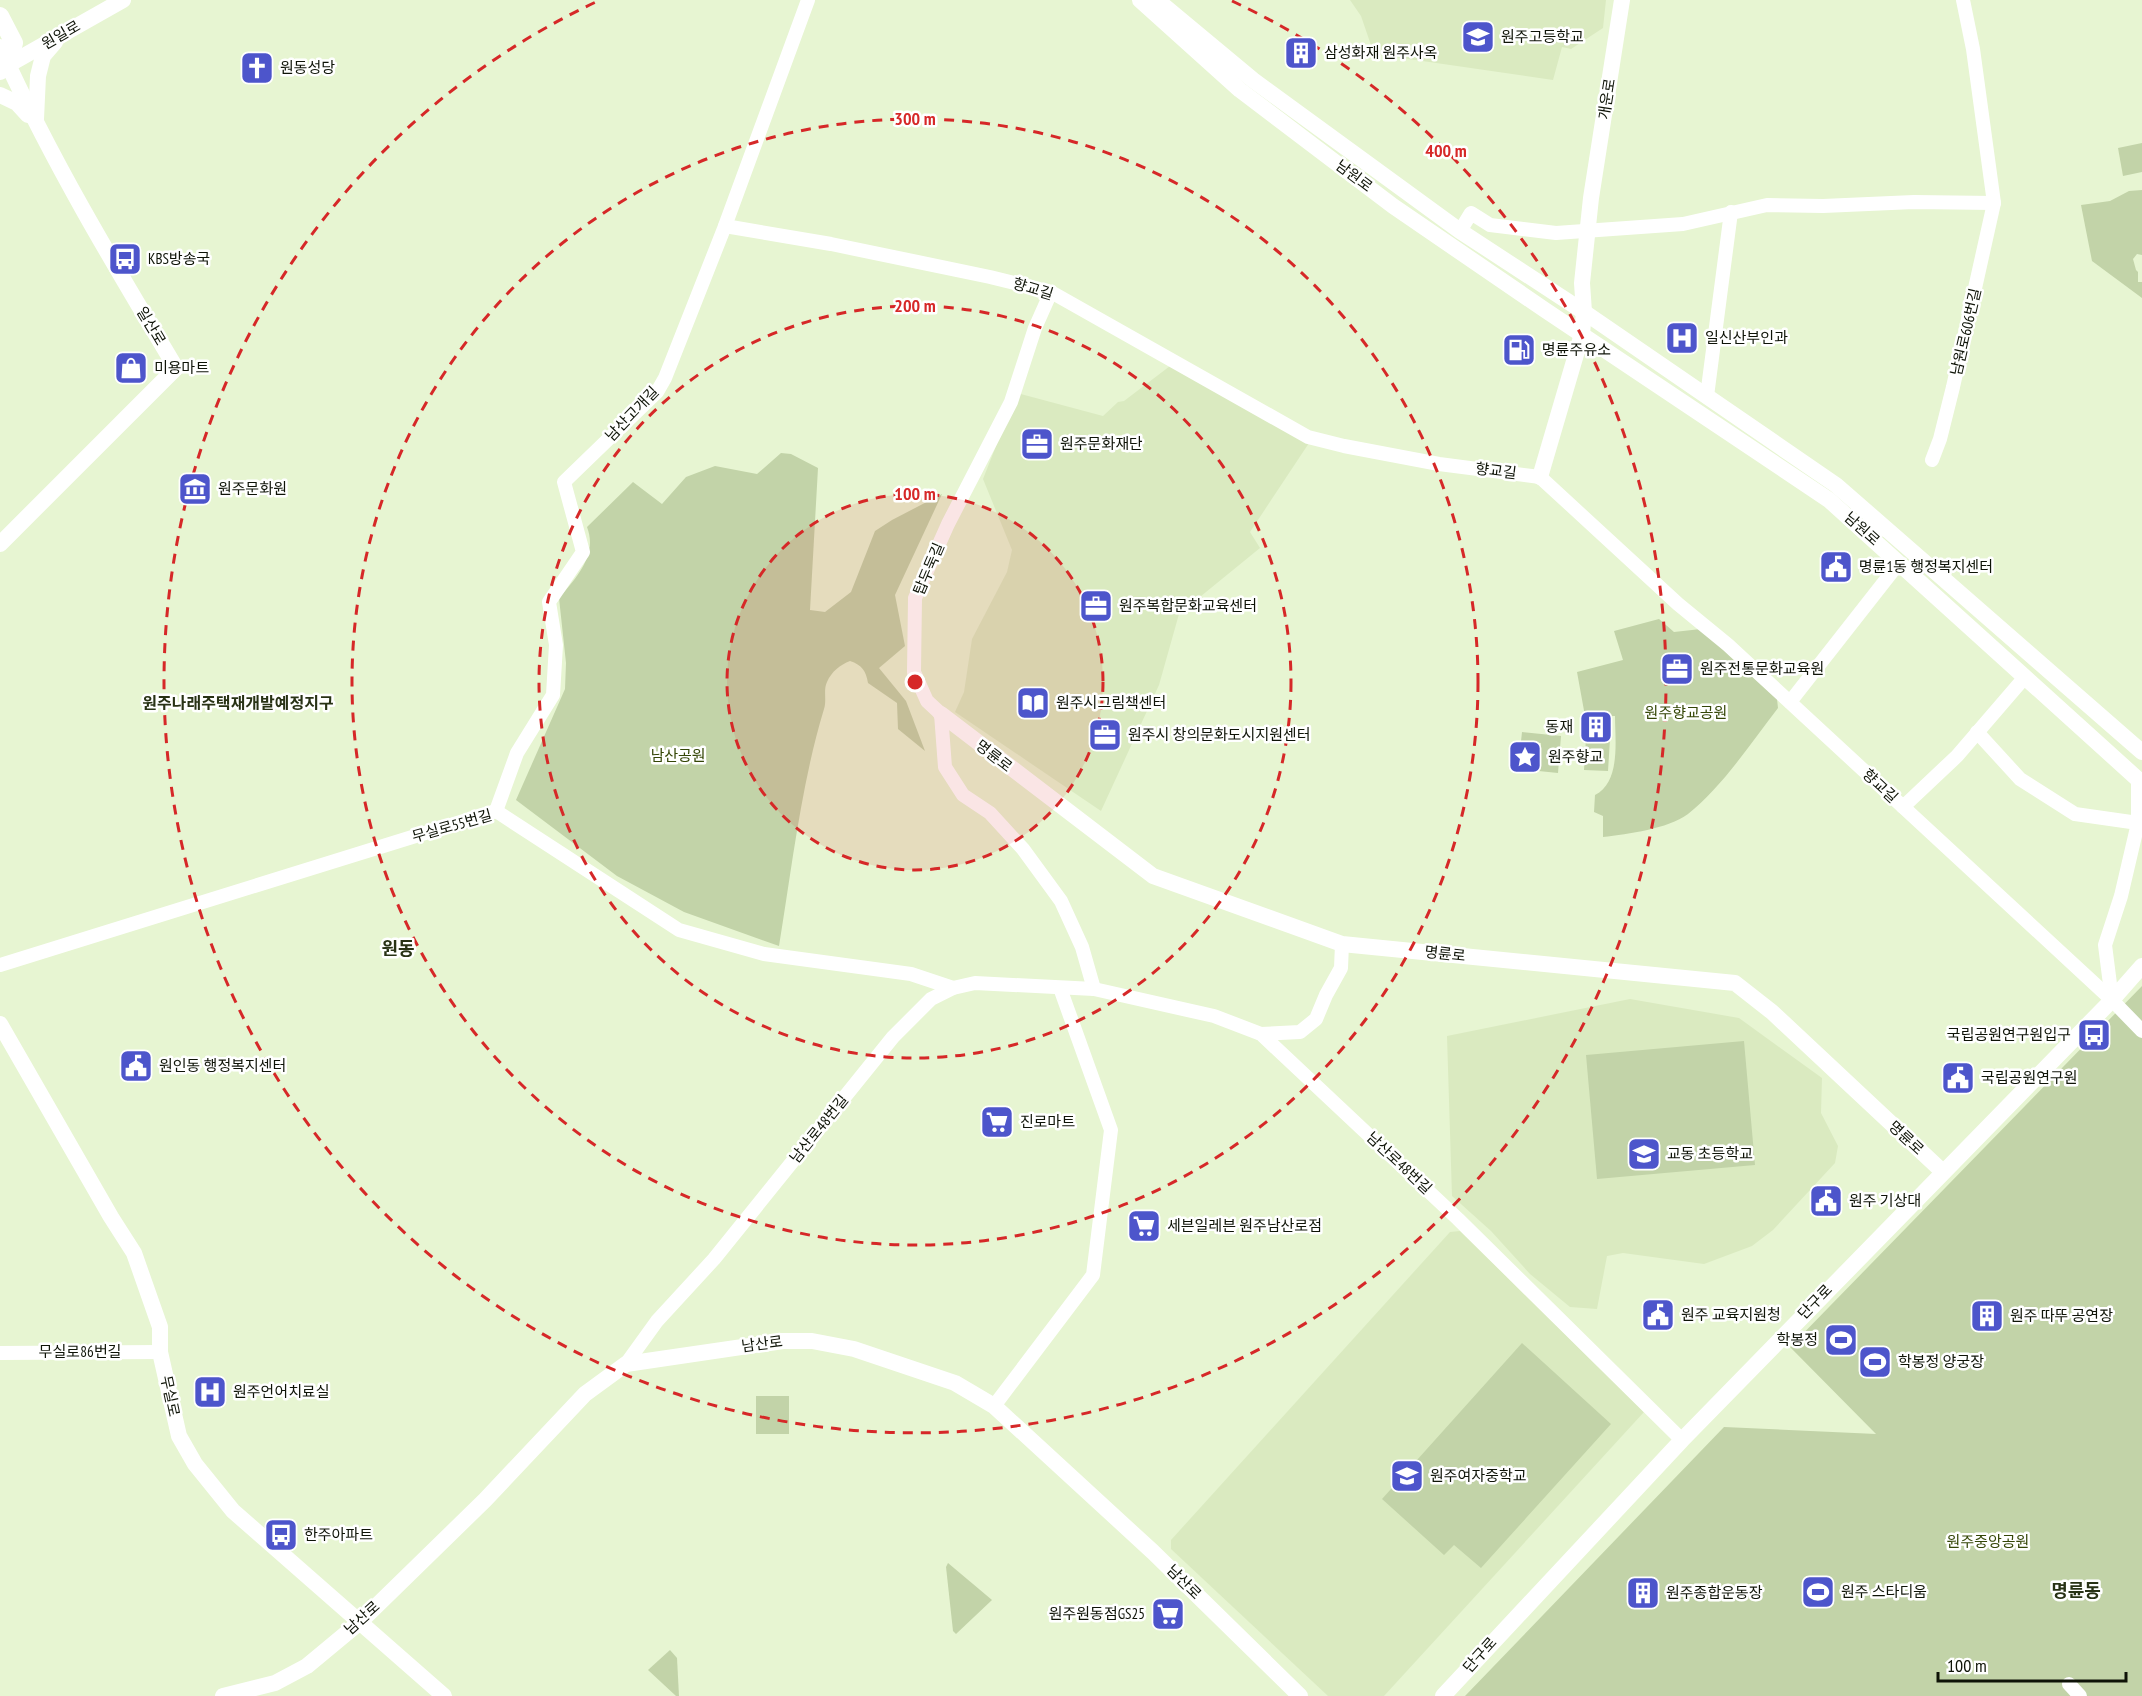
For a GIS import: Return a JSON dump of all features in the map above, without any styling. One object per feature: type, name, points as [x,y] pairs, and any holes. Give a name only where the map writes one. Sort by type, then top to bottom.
[{"type":"main road","points":[[0,16],[14,43],[4,68]]},
{"type":"street","name":"원일로","points":[[4,68],[123,0]]},
{"type":"street","name":"남산고개길","points":[[496,811],[517,753],[553,695],[556,645],[549,602],[582,552],[564,482],[657,392],[665,378],[725,226],[808,0]]},
{"type":"street","name":"남원로","points":[[1140,0],[1249,97],[1393,206],[1582,334],[1833,492],[1899,563],[2140,781]]},
{"type":"street","name":"남원로","points":[[1157,0],[1253,80],[1460,231],[1707,396],[1833,492],[2142,752]]},
{"type":"street","name":"개운로","points":[[1584,312],[1582,283],[1591,198],[1622,0]]},
{"type":"street","name":"남원로606번길","points":[[1932,460],[1951,395],[1994,203],[1973,49],[1963,0]]},
{"type":"street","points":[[36,123],[38,76],[43,56],[60,36]]},
{"type":"street","name":"일산로","points":[[0,47],[4,68],[90,224],[176,368],[0,544]]},
{"type":"street","points":[[0,95],[17,104],[36,123]]},
{"type":"street","points":[[1460,231],[1471,213],[1490,225],[1556,233],[1683,224],[1767,205],[1994,203]]},
{"type":"street","points":[[1707,396],[1731,212]]},
{"type":"street","name":"향교길","points":[[725,226],[831,244],[1051,292],[1308,437],[1344,447],[1439,464],[1540,477],[1678,604],[1728,645],[1790,702],[2112,1000],[2142,1031]]},
{"type":"street","name":"탑두둑길","points":[[940,714],[927,701],[915,672],[915,598],[948,524],[1011,402],[1035,328],[1051,292]]},
{"type":"street","points":[[1540,477],[1582,334],[1584,312]]},
{"type":"street","points":[[1790,702],[1899,563]]},
{"type":"street","points":[[1903,807],[1957,756],[2025,677]]},
{"type":"street","points":[[940,714],[945,767],[963,795],[990,813],[1023,849],[1061,900],[1082,947],[1095,989]]},
{"type":"street","name":"명륜로","points":[[940,714],[1153,876],[1342,944],[1735,983],[1772,1012],[1943,1172]]},
{"type":"street","points":[[1977,732],[2020,779],[2075,814],[2138,823]]},
{"type":"street","points":[[2112,1000],[2104,945],[2121,896],[2138,823],[2140,781]]},
{"type":"street","name":"무실로55번길","points":[[0,965],[496,811],[679,930],[764,954],[912,974],[952,988]]},
{"type":"street","points":[[1261,1034],[1300,1032],[1316,1018],[1341,968],[1342,944]]},
{"type":"street","name":"단구로","points":[[1443,1696],[1682,1440],[2112,1000],[2142,966]]},
{"type":"street","name":"남산로48번길","points":[[626,1364],[657,1321],[714,1259],[893,1037],[931,999],[952,988],[975,983],[1095,989],[1214,1016],[1261,1034],[1467,1227],[1682,1440]]},
{"type":"street","points":[[994,1406],[1093,1275],[1111,1130],[1060,988]]},
{"type":"street","name":"무실로","points":[[0,1024],[111,1218],[134,1253],[160,1327],[160,1352],[178,1436],[195,1464],[233,1511],[444,1696]]},
{"type":"street","name":"남산로","points":[[225,1696],[275,1683],[307,1666],[360,1622],[485,1500],[585,1394],[626,1364],[783,1341],[812,1341],[854,1349],[905,1365],[955,1383],[994,1406],[1153,1552],[1300,1696]]},
{"type":"street","name":"무실로86번길","points":[[0,1353],[160,1352]]},
{"type":"street","points":[[2069,1684],[2080,1696]]},
{"type":"shaded area","name":"원주고등학교","points":[[1350,0],[1606,0],[1603,28],[1571,49],[1562,47],[1553,80],[1374,54],[1361,16]]},
{"type":"shaded area","points":[[1170,366],[1309,443],[1250,532],[1260,548],[1179,614],[1159,685],[1101,811],[955,712],[964,692],[972,639],[1007,572],[1012,550],[983,479],[1017,393],[1103,416],[1118,402],[1124,401]]},
{"type":"shaded area","name":"교동 초등학교","points":[[1630,999],[1739,1018],[1822,1078],[1821,1113],[1838,1146],[1835,1163],[1773,1230],[1752,1246],[1704,1264],[1623,1253],[1607,1256],[1597,1309],[1570,1307],[1530,1274],[1491,1231],[1452,1196],[1447,1036]]},
{"type":"shaded area","name":"원주여자중학교","points":[[1460,1231],[1644,1412],[1384,1696],[1328,1696],[1171,1549],[1171,1540],[1450,1232]]},
{"type":"green space","points":[[2142,143],[2142,172],[2123,176],[2118,148]]},
{"type":"green space","points":[[2142,190],[2142,255],[2137,254],[2133,259],[2138,272],[2138,282],[2142,282],[2142,298],[2092,261],[2081,205],[2110,201],[2129,191]]},
{"type":"green space","name":"남산공원","points":[[781,453],[791,454],[818,468],[810,610],[825,612],[851,592],[875,531],[942,494],[895,595],[905,646],[879,668],[906,701],[925,751],[898,729],[897,703],[868,683],[865,672],[858,664],[850,661],[829,678],[826,685],[825,706],[803,797],[779,946],[684,912],[617,876],[516,800],[565,689],[566,663],[559,598],[584,566],[590,547],[587,527],[633,482],[662,504],[686,477],[715,466],[757,474]]},
{"type":"green space","name":"원주향교공원","points":[[1659,619],[1674,632],[1701,629],[1777,699],[1778,708],[1713,791],[1688,814],[1659,827],[1603,837],[1603,816],[1594,812],[1595,795],[1609,781],[1613,771],[1616,748],[1615,716],[1585,716],[1577,672],[1623,660],[1614,631]]},
{"type":"green space","points":[[1522,732],[1561,736],[1558,773],[1518,769]],"holes":[[[1527,742],[1541,743],[1539,764],[1526,763]]]},
{"type":"green space","points":[[1586,738],[1610,739],[1608,771],[1584,770]]},
{"type":"green space","name":"원주중앙공원","points":[[2142,986],[2142,1696],[1465,1696],[1724,1427],[1876,1434],[1790,1347]]},
{"type":"green space","points":[[1744,1041],[1755,1165],[1597,1179],[1586,1055]]},
{"type":"green space","points":[[1522,1343],[1611,1424],[1481,1568],[1454,1545],[1444,1555],[1382,1499]]},
{"type":"green space","points":[[756,1396],[789,1396],[789,1434],[756,1434]]},
{"type":"green space","points":[[948,1563],[992,1600],[956,1634],[953,1631],[946,1567]]},
{"type":"green space","points":[[670,1650],[677,1658],[679,1696],[676,1696],[648,1670]]},
{"type":"place","name":"원주고등학교","points":[[1478,37]]},
{"type":"place","name":"삼성화재 원주사옥","points":[[1301,53]]},
{"type":"place","name":"원동성당","points":[[257,68]]},
{"type":"place","name":"KBS방송국","points":[[125,259]]},
{"type":"place","name":"일신산부인과","points":[[1682,338]]},
{"type":"place","name":"명륜주유소","points":[[1519,350]]},
{"type":"place","name":"미용마트","points":[[131,368]]},
{"type":"place","name":"원주문화재단","points":[[1037,444]]},
{"type":"place","name":"원주문화원","points":[[195,489]]},
{"type":"place","name":"명륜1동 행정복지센터","points":[[1836,567]]},
{"type":"place","name":"원주복합문화교육센터","points":[[1096,606]]},
{"type":"place","name":"원주전통문화교육원","points":[[1677,669]]},
{"type":"place","name":"원주시그림책센터","points":[[1033,703]]},
{"type":"place","name":"동재","points":[[1596,727]]},
{"type":"place","name":"원주시 창의문화도시지원센터","points":[[1105,735]]},
{"type":"place","name":"원주향교","points":[[1525,757]]},
{"type":"place","name":"국립공원연구원입구","points":[[2094,1035]]},
{"type":"place","name":"원인동 행정복지센터","points":[[136,1066]]},
{"type":"place","name":"국립공원연구원","points":[[1958,1078]]},
{"type":"place","name":"진로마트","points":[[997,1122]]},
{"type":"place","name":"교동 초등학교","points":[[1644,1154]]},
{"type":"place","name":"원주 기상대","points":[[1826,1201]]},
{"type":"place","name":"세븐일레븐 원주남산로점","points":[[1144,1226]]},
{"type":"place","name":"원주 교육지원청","points":[[1658,1315]]},
{"type":"place","name":"원주 따뚜 공연장","points":[[1987,1316]]},
{"type":"place","name":"학봉정","points":[[1841,1340]]},
{"type":"place","name":"학봉정 양궁장","points":[[1875,1362]]},
{"type":"place","name":"원주언어치료실","points":[[210,1392]]},
{"type":"place","name":"원주여자중학교","points":[[1407,1476]]},
{"type":"place","name":"한주아파트","points":[[281,1535]]},
{"type":"place","name":"원주 스타디움","points":[[1818,1592]]},
{"type":"place","name":"원주종합운동장","points":[[1643,1593]]},
{"type":"place","name":"원주원동점GS25","points":[[1168,1614]]},
{"type":"district","name":"원주나래주택재개발예정지구","points":[[238,703]]},
{"type":"district","name":"원동","points":[[398,949]]},
{"type":"district","name":"명륜동","points":[[2076,1591]]}]
